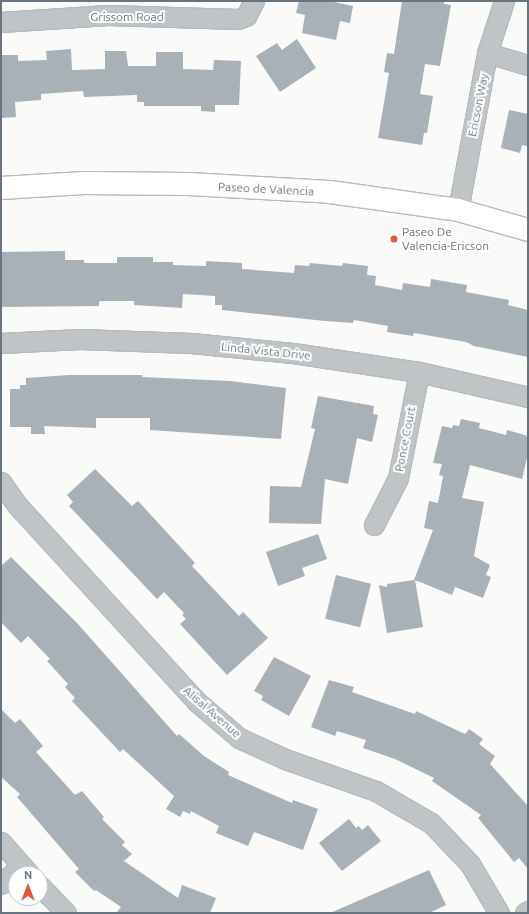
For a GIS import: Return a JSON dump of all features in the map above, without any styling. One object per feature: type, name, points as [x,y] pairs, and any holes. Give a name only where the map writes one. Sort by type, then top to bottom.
[{"type":"main road","name":"Paseo de Valencia","points":[[1,188],[84,183],[189,184],[330,192],[458,210],[528,230]]},
{"type":"street","name":"Ericson Way","points":[[458,210],[487,53],[504,1]]},
{"type":"street","name":"Grissom Road","points":[[1,22],[108,15],[229,19],[246,16],[252,6]]},
{"type":"street","points":[[487,53],[528,64]]},
{"type":"street","name":"Linda Vista Drive","points":[[1,343],[80,339],[192,343],[294,353],[419,372],[528,397]]},
{"type":"street","name":"Ponce Court","points":[[374,525],[398,478],[419,372]]},
{"type":"street","name":"Alisal Avenue","points":[[1,482],[18,506],[196,701],[239,738],[285,759],[376,791],[431,823],[470,864],[500,913]]},
{"type":"street","points":[[1,842],[22,866]]},
{"type":"street","points":[[48,894],[66,913]]},
{"type":"street","points":[[524,913],[528,911]]},
{"type":"building","points":[[299,1],[329,1],[353,6],[350,23],[340,21],[336,40],[302,33],[305,15],[296,13]]},
{"type":"building","points":[[402,1],[444,1],[444,4],[451,5],[440,66],[425,64],[420,94],[433,96],[427,133],[424,133],[422,145],[378,138],[389,73],[384,72],[387,53],[394,54]]},
{"type":"building","points":[[297,39],[316,68],[280,92],[256,56],[277,43],[282,50]]},
{"type":"building","points":[[71,49],[72,70],[105,69],[105,51],[126,51],[128,66],[156,66],[156,52],[183,52],[183,69],[213,70],[214,60],[241,61],[239,105],[215,105],[215,112],[201,111],[201,106],[144,106],[144,102],[137,102],[137,95],[84,97],[83,91],[41,94],[41,100],[15,102],[16,117],[1,118],[1,55],[18,55],[18,61],[47,60],[46,51]]},
{"type":"building","points":[[509,110],[528,114],[528,146],[522,145],[520,153],[501,148]]},
{"type":"building","points":[[65,251],[65,260],[84,260],[84,263],[117,263],[117,257],[153,257],[153,262],[173,262],[173,265],[206,266],[206,261],[242,263],[242,269],[294,273],[295,265],[309,266],[310,263],[342,266],[343,263],[368,266],[367,275],[376,276],[375,285],[402,290],[403,283],[430,287],[431,279],[467,285],[466,292],[509,300],[508,305],[528,310],[528,357],[474,346],[466,342],[414,333],[413,336],[387,332],[388,326],[354,320],[353,323],[325,321],[222,310],[222,305],[215,305],[215,296],[183,294],[182,308],[134,305],[134,301],[99,301],[99,306],[1,307],[1,252]]},
{"type":"building","points":[[69,375],[142,375],[142,377],[230,381],[286,388],[281,439],[150,430],[150,418],[96,418],[96,428],[44,426],[45,434],[31,434],[31,427],[10,427],[10,389],[20,389],[20,385],[26,385],[26,378]]},
{"type":"building","points":[[318,396],[374,406],[373,414],[378,415],[372,442],[357,438],[348,484],[325,479],[321,524],[269,523],[270,486],[301,487],[315,429],[311,428]]},
{"type":"building","points":[[461,419],[480,423],[479,428],[506,435],[507,430],[528,436],[528,454],[522,479],[470,465],[462,498],[484,502],[474,556],[490,565],[486,575],[491,577],[483,598],[455,587],[452,595],[415,580],[423,627],[387,633],[379,585],[387,587],[387,584],[414,580],[433,530],[424,528],[429,501],[438,503],[443,476],[439,475],[442,464],[433,463],[442,426],[452,428],[453,425],[459,426]]},
{"type":"building","points":[[95,469],[132,506],[138,501],[195,563],[192,566],[239,616],[243,612],[268,638],[227,675],[180,624],[186,619],[182,615],[184,613],[164,592],[157,599],[69,506],[73,502],[67,495]]},
{"type":"building","points":[[318,534],[327,559],[302,568],[305,576],[278,586],[266,552]]},
{"type":"building","points":[[11,557],[77,623],[177,736],[179,734],[204,756],[229,772],[228,775],[292,803],[293,800],[318,809],[303,850],[254,832],[248,846],[216,833],[219,826],[191,811],[190,814],[183,811],[180,817],[166,809],[174,796],[123,749],[120,752],[72,701],[75,698],[65,687],[68,684],[47,661],[50,659],[28,636],[21,643],[1,622],[1,566]]},
{"type":"building","points":[[336,575],[371,584],[360,627],[325,619]]},
{"type":"building","points":[[274,657],[311,676],[289,716],[261,700],[263,696],[254,691]]},
{"type":"building","points":[[329,680],[354,687],[352,692],[415,714],[416,711],[465,734],[469,729],[483,739],[479,744],[495,756],[490,764],[528,806],[528,869],[519,858],[514,862],[478,818],[481,815],[432,781],[434,778],[395,759],[363,748],[366,740],[337,731],[335,736],[311,727]]},
{"type":"building","points":[[1,709],[15,723],[20,719],[43,746],[36,752],[75,795],[82,791],[104,817],[102,819],[125,842],[122,845],[132,854],[124,861],[178,898],[182,885],[216,898],[210,913],[116,913],[121,907],[96,890],[94,891],[75,872],[79,869],[17,797],[20,794],[1,777]]},
{"type":"building","points":[[349,819],[356,828],[359,826],[362,830],[368,825],[381,841],[342,871],[319,843]]},
{"type":"building","points":[[429,870],[446,905],[429,913],[330,913]]},
{"type":"place","name":"Paseo De Valencia-Ericson","points":[[394,239]]}]
